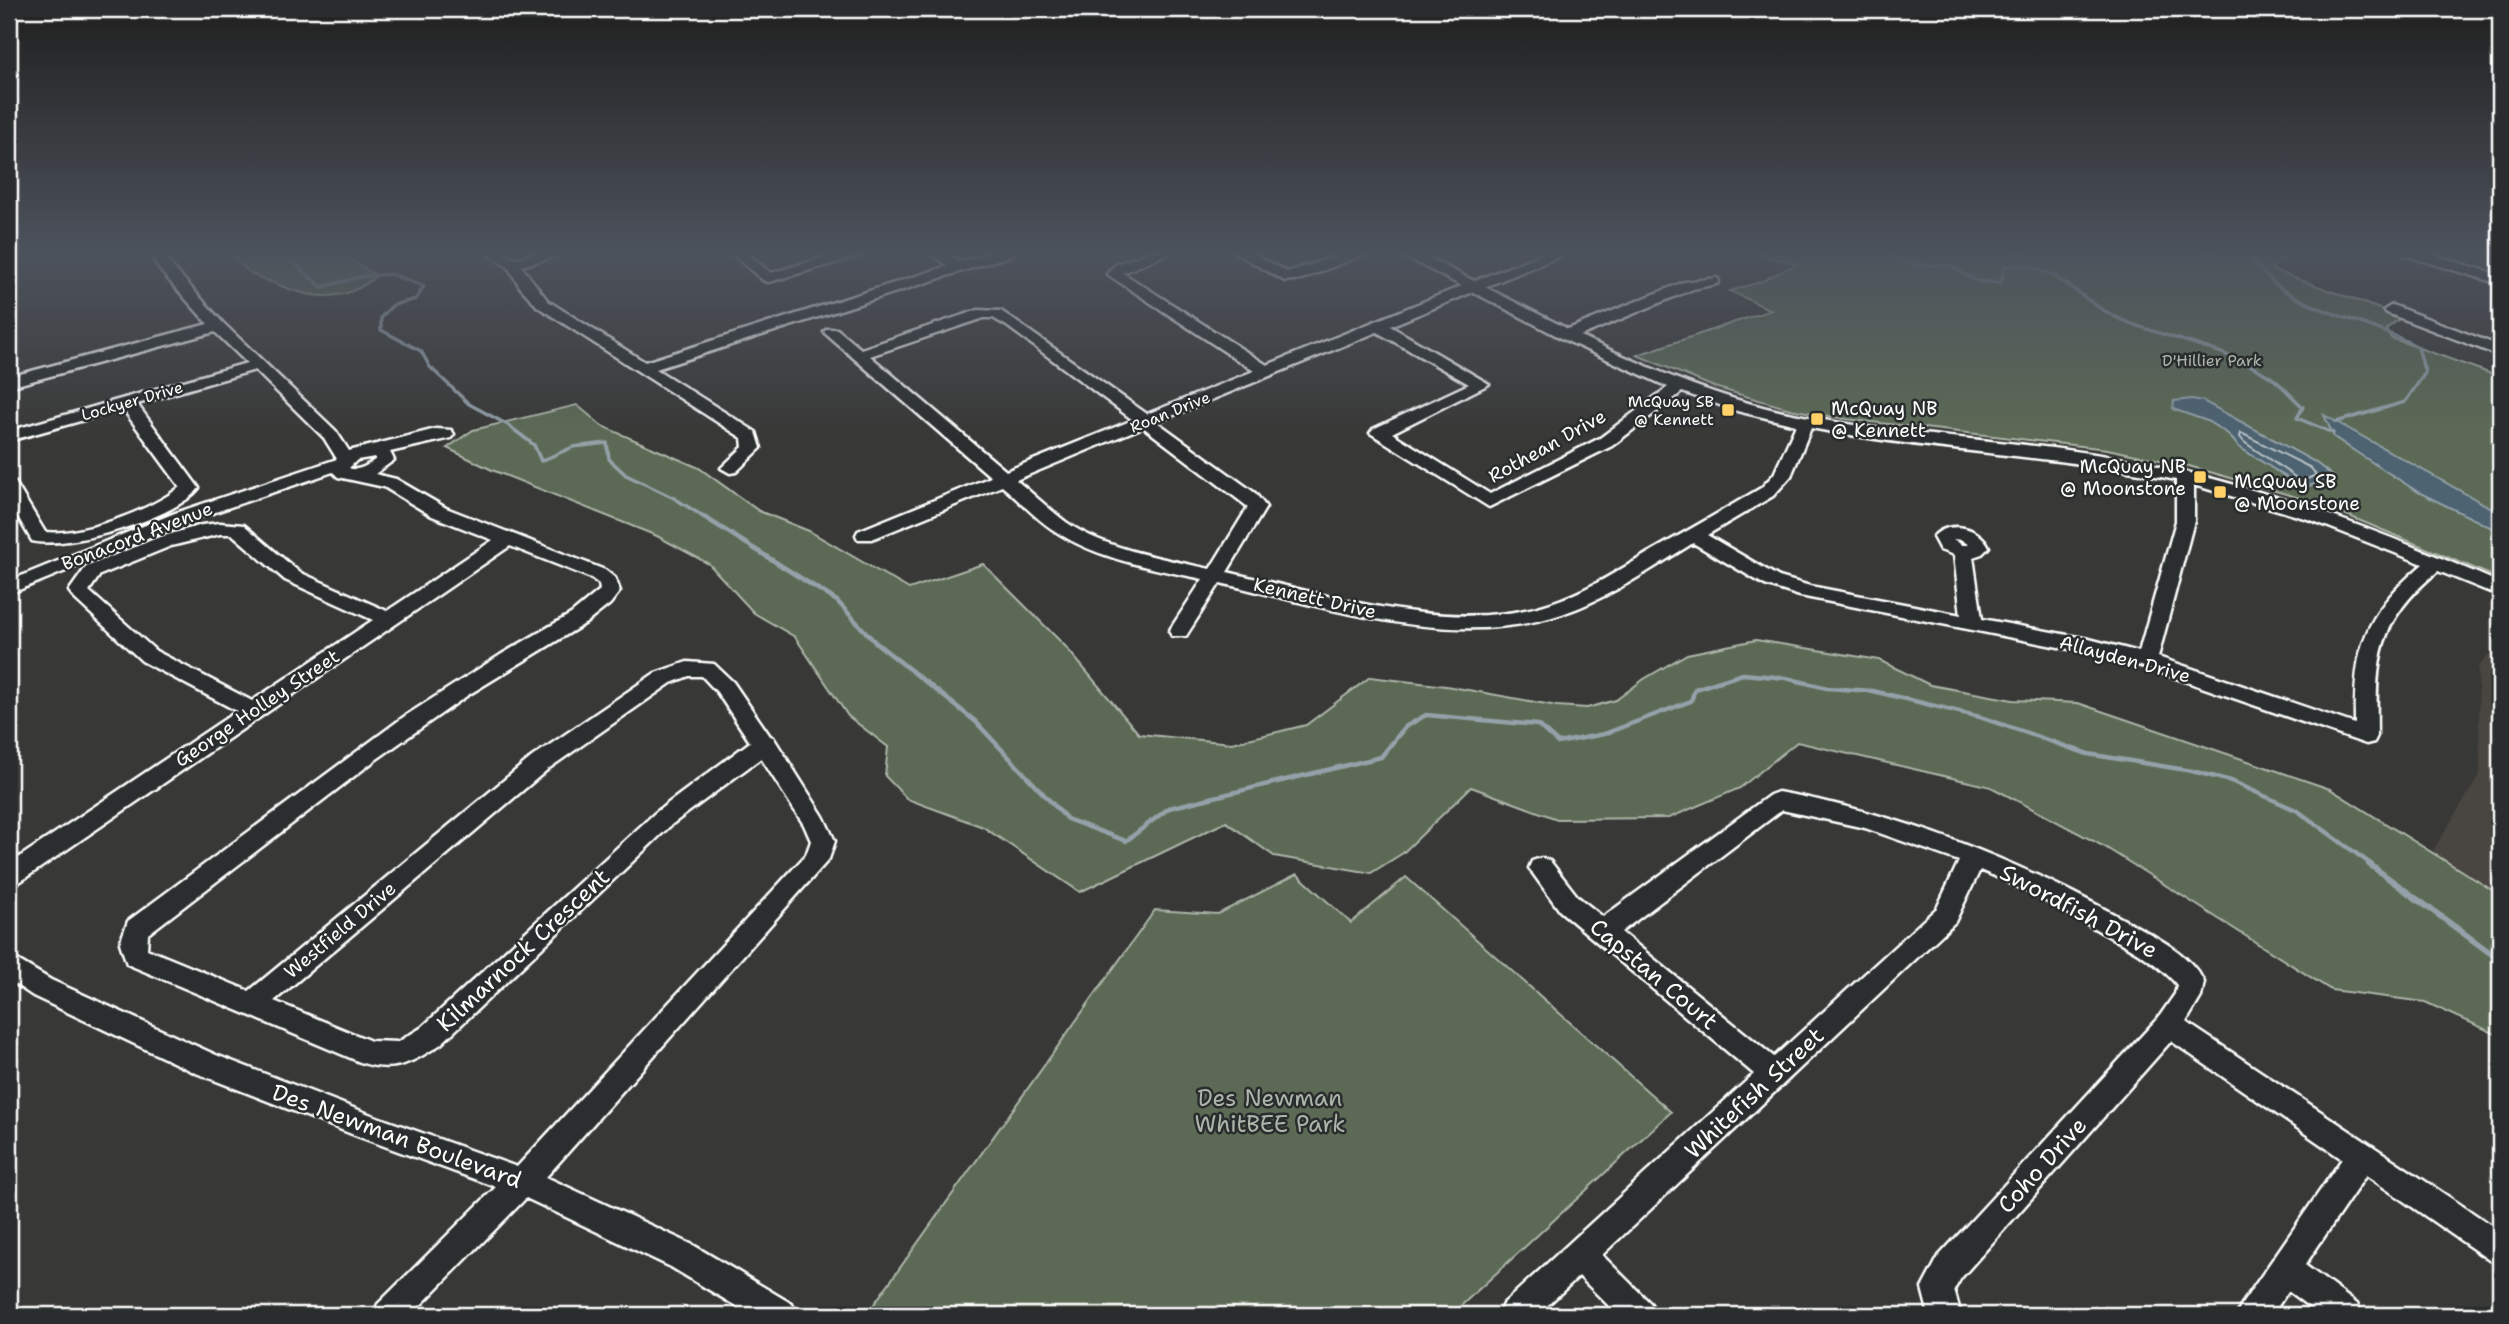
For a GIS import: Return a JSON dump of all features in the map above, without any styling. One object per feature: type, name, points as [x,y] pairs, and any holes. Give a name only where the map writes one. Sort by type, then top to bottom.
[{"type":"street","points":[[207,314],[330,435],[379,461],[439,512],[598,574],[608,582],[610,591],[605,600],[426,712],[137,928],[133,943],[136,956],[252,1004]]},
{"type":"street","points":[[560,314],[750,436],[752,448],[730,468]]},
{"type":"street","points":[[644,368],[813,314]]},
{"type":"street","points":[[860,355],[981,314]]},
{"type":"street","points":[[993,314],[1012,323],[1249,497],[1257,507],[1179,631]]},
{"type":"street","points":[[1176,314],[1267,372]]},
{"type":"street","name":"Roan Drive","points":[[864,536],[1408,314]]},
{"type":"street","points":[[1530,314],[1631,366],[1741,407],[1805,423],[1867,433],[2072,457],[2185,478],[2264,498],[2361,531],[2500,590]]},
{"type":"street","points":[[1570,334],[1619,314]]},
{"type":"street","points":[[2402,314],[2500,351]]},
{"type":"street","points":[[9,382],[218,326]]},
{"type":"street","name":"Rothean Drive","points":[[1378,326],[1481,384],[1379,433],[1489,502],[1606,442],[1679,386]]},
{"type":"street","name":"Kennett Drive","points":[[832,332],[1061,527],[1089,542],[1122,555],[1389,615],[1426,620],[1498,620],[1574,604],[1767,492],[1782,476],[1805,423]]},
{"type":"street","name":"Lockyer Drive","points":[[9,436],[256,365]]},
{"type":"street","points":[[9,486],[39,537],[54,541],[76,537],[175,500],[184,494],[190,488],[186,480],[127,403]]},
{"type":"street","points":[[330,435],[347,467],[379,461]]},
{"type":"street","name":"Bonacord Avenue","points":[[9,588],[182,517],[347,467],[379,461]]},
{"type":"street","points":[[2147,661],[2185,521],[2185,478]]},
{"type":"street","points":[[252,710],[149,656],[82,595],[79,591],[83,581],[93,571],[186,536],[225,527],[237,529],[292,576],[388,620]]},
{"type":"street","name":"Allayden Drive","points":[[1694,536],[1772,580],[1807,592],[2089,646],[2147,661],[2365,736],[2369,650],[2378,626],[2424,572],[2437,562]]},
{"type":"street","name":"George Holley Street","points":[[9,876],[506,540]]},
{"type":"street","points":[[1963,552],[1972,623]]},
{"type":"street","name":"Westfield Drive","points":[[252,1004],[540,763],[663,678],[687,669],[707,669],[726,687],[815,822],[823,841],[817,859],[522,1182],[389,1315]]},
{"type":"street","name":"Kilmarnock Crescent","points":[[252,1004],[370,1052],[402,1054],[431,1036],[663,818],[765,743]]},
{"type":"street","name":"Swordfish Drive","points":[[1603,931],[1778,801],[1825,808],[1974,856],[2074,903],[2176,965],[2191,982],[2189,997],[2169,1024]]},
{"type":"street","name":"Whitefish Street","points":[[1514,1315],[1946,915],[1974,856]]},
{"type":"street","name":"Capstan Court","points":[[1541,868],[1569,904],[1773,1073]]},
{"type":"street","name":"Des Newman Boulevard","points":[[9,966],[42,988],[206,1064],[367,1127],[522,1182],[682,1256],[781,1315]]},
{"type":"street","points":[[2169,1024],[2500,1249]]},
{"type":"street","name":"Coho Drive","points":[[1945,1315],[1938,1289],[1950,1267],[2169,1024]]},
{"type":"street","points":[[2253,1315],[2362,1155]]},
{"type":"street","points":[[1580,1255],[1640,1315]]},
{"type":"street","points":[[2285,1270],[2346,1315]]},
{"type":"shaded area","points":[[2500,643],[2500,895],[2431,854],[2480,774],[2478,667]]},
{"type":"green space","name":"D'Hillier Park","points":[[1760,314],[2393,314],[2402,317],[2386,329],[2391,338],[2500,377],[2500,579],[2320,504],[2189,466],[2107,449],[1845,419],[1790,409],[1714,387],[1637,355]]},
{"type":"green space","points":[[577,405],[602,426],[699,468],[759,511],[809,531],[909,589],[983,564],[1065,646],[1139,734],[1232,743],[1306,725],[1370,677],[1446,686],[1557,706],[1587,708],[1616,700],[1644,679],[1687,654],[1756,640],[1879,660],[1930,685],[2013,700],[2078,703],[2330,789],[2500,895],[2500,1036],[2425,1002],[2331,990],[2105,847],[1991,787],[1797,742],[1740,788],[1669,818],[1557,819],[1471,787],[1403,853],[1371,873],[1274,856],[1226,822],[1080,892],[983,827],[907,799],[885,776],[888,747],[848,716],[795,637],[754,613],[709,564],[657,536],[492,470],[447,448],[473,430]]},
{"type":"green space","name":"Des Newman WhitBEE Park","points":[[1297,874],[1351,923],[1406,877],[1671,1112],[1451,1315],[867,1314],[1155,910],[1218,914]]},
{"type":"water","points":[[2174,401],[2203,401],[2315,462],[2334,477],[2328,485],[2320,482],[2306,487],[2286,485],[2292,481],[2239,447],[2228,434],[2207,421],[2173,409]]},
{"type":"water","points":[[2324,415],[2500,513],[2500,532],[2418,492],[2353,450],[2334,437]]},
{"type":"waterway","points":[[384,314],[381,317],[381,330],[421,351],[430,367],[469,404],[508,425],[534,445],[541,461],[573,447],[607,443],[609,459],[626,475],[674,498],[704,517]]},
{"type":"waterway","points":[[2109,314],[2237,359],[2255,368],[2276,381],[2303,407],[2297,418],[2333,433]]},
{"type":"waterway","points":[[2334,314],[2401,338],[2418,347],[2425,373],[2405,402],[2336,422]]},
{"type":"waterway","points":[[701,515],[837,601],[875,642],[975,721],[1067,819],[1126,841],[1169,808],[1381,757],[1405,727],[1426,715],[1538,725],[1558,743],[1604,734],[1691,701],[1695,689],[1743,674],[1786,678],[1827,688],[1873,691],[1980,717],[2088,754],[2192,771],[2231,781],[2298,811],[2372,865]]},
{"type":"waterway","points":[[2369,864],[2500,960]]},
{"type":"place","name":"McQuay SB @ Kennett","points":[[1728,410]]},
{"type":"place","name":"McQuay NB @ Kennett","points":[[1817,419]]},
{"type":"place","name":"McQuay NB @ Moonstone","points":[[2200,477]]},
{"type":"place","name":"McQuay SB @ Moonstone","points":[[2220,492]]}]
